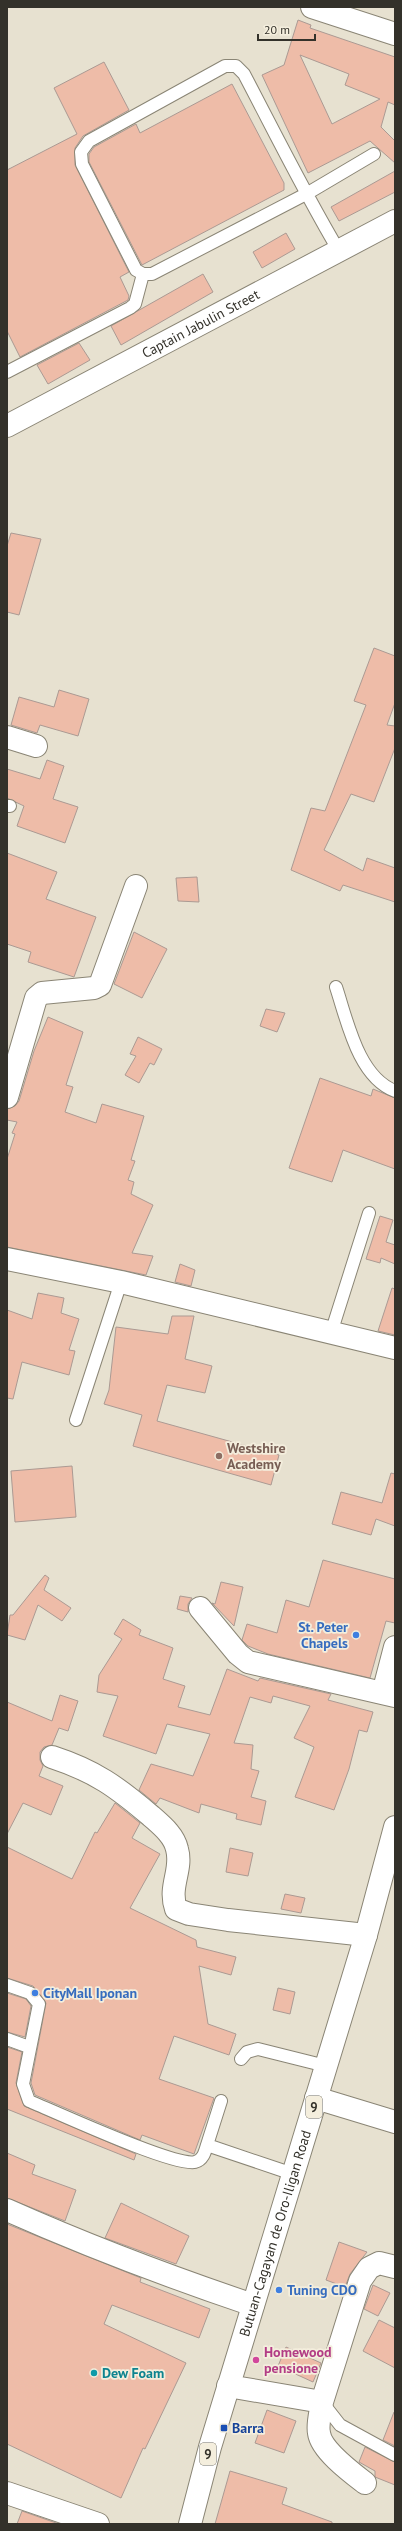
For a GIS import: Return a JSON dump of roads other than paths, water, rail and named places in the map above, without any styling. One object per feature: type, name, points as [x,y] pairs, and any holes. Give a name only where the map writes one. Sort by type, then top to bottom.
[{"type":"main road","points":[[312,7],[395,34]]},
{"type":"main road","name":"Captain Jabulin Street","points":[[7,426],[395,221]]},
{"type":"main road","points":[[7,737],[36,746]]},
{"type":"main road","points":[[7,1097],[36,998],[42,993],[94,988],[100,985],[136,886]]},
{"type":"main road","points":[[7,1259],[121,1282],[395,1348]]},
{"type":"main road","points":[[200,1608],[238,1654],[248,1662],[389,1694],[395,1647]]},
{"type":"main road","points":[[52,1757],[81,1767],[111,1783],[170,1834],[177,1849],[177,1871],[172,1897],[176,1909],[190,1914],[228,1920],[366,1935]]},
{"type":"main road","name":"Butuan-Cagayan de Oro-Iligan Road","points":[[190,2524],[228,2386],[366,1935],[395,1827]]},
{"type":"main road","points":[[316,2098],[395,2122]]},
{"type":"main road","points":[[7,2210],[71,2238],[176,2279],[253,2305]]},
{"type":"main road","points":[[365,2483],[341,2463],[321,2441],[319,2433],[322,2402],[360,2282],[369,2268],[379,2263],[395,2267]]},
{"type":"main road","points":[[228,2386],[322,2402]]},
{"type":"main road","points":[[7,2493],[64,2519],[98,2524]]},
{"type":"lane","points":[[339,251],[308,193],[244,74],[236,66],[225,66],[89,141],[81,152],[82,164],[136,270],[143,274],[152,274],[308,193],[374,154]]},
{"type":"lane","points":[[7,372],[130,308],[135,304],[143,274]]},
{"type":"lane","points":[[336,987],[360,1058],[387,1088],[395,1091]]},
{"type":"lane","points":[[332,1333],[369,1213]]},
{"type":"lane","points":[[76,1420],[121,1282]]},
{"type":"lane","points":[[7,1985],[30,1993],[39,2004],[28,2047],[22,2084],[29,2101],[138,2147],[187,2162],[197,2162],[203,2157],[221,2101]]},
{"type":"lane","points":[[7,2040],[28,2047]]},
{"type":"lane","points":[[240,2059],[247,2052],[258,2049],[326,2066]]},
{"type":"lane","points":[[207,2145],[293,2174]]},
{"type":"lane","points":[[322,2402],[340,2424],[395,2455]]},
{"type":"place","name":"Westshire Academy","points":[[219,1456]]},
{"type":"place","name":"St. Peter Chapels","points":[[356,1635]]},
{"type":"place","name":"CityMall Iponan","points":[[35,1993]]},
{"type":"place","name":"Tuning CDO","points":[[279,2290]]},
{"type":"place","name":"Homewood pensione","points":[[256,2360]]},
{"type":"place","name":"Dew Foam","points":[[94,2373]]},
{"type":"place","name":"Barra","points":[[224,2428]]}]
